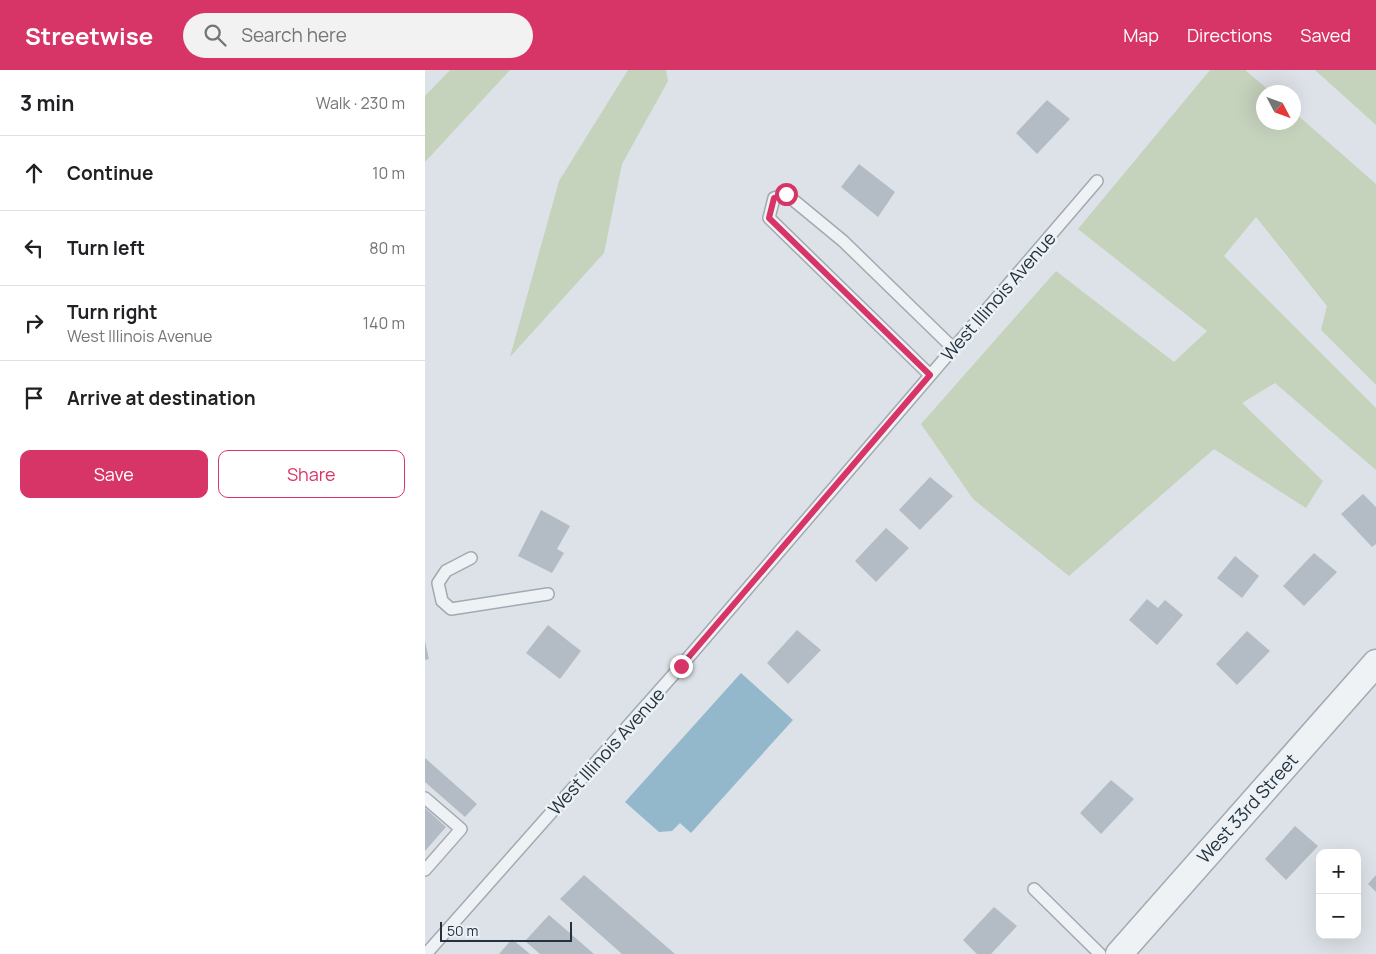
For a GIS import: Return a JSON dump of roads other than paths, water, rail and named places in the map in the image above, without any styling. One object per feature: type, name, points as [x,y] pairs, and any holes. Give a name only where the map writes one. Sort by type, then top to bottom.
[{"type":"street","name":"West 33rd Street","points":[[1119,954],[1376,663]]},
{"type":"lane","name":"West Illinois Avenue","points":[[426,954],[681,666],[1097,181]]},
{"type":"lane","points":[[930,375],[769,218],[774,198],[786,194],[843,241],[953,348]]},
{"type":"lane","points":[[471,558],[446,571],[438,583],[442,600],[451,609],[548,594]]},
{"type":"lane","points":[[425,798],[461,829],[425,870]]},
{"type":"lane","points":[[1034,889],[1100,954]]},
{"type":"water","points":[[741,673],[793,720],[691,833],[680,823],[672,831],[659,832],[625,802]]}]
